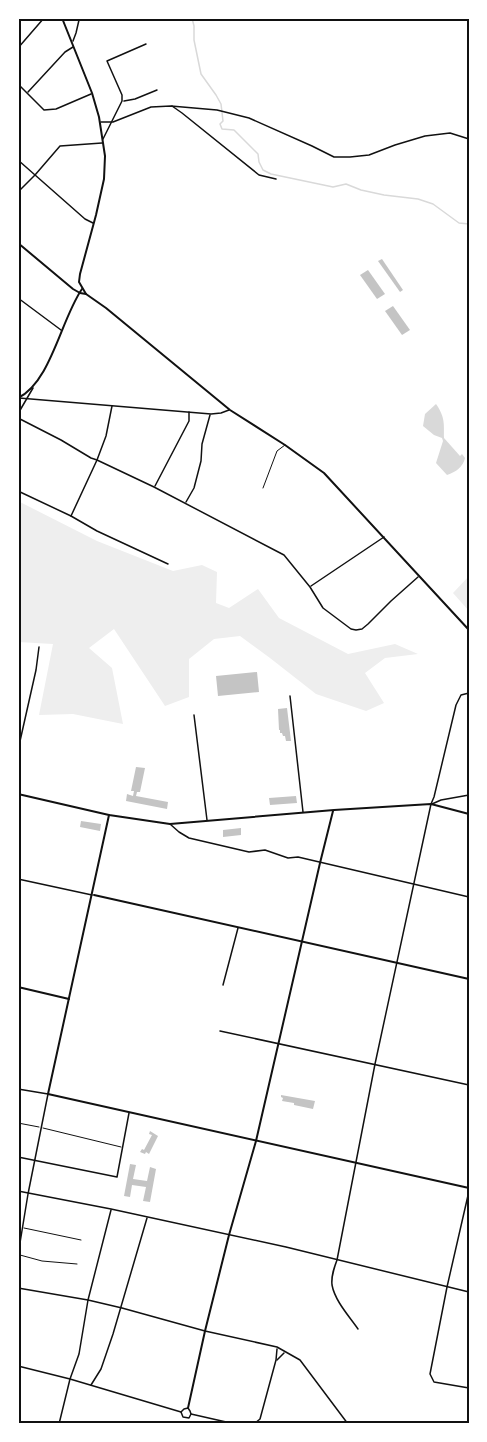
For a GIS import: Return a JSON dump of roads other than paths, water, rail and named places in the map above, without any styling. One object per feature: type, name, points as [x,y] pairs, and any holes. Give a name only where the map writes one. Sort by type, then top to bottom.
[{"type":"street","points":[[18,48],[44,18]]},
{"type":"street","points":[[62,18],[92,93],[100,122],[105,156],[104,179],[80,274],[79,282],[82,289],[230,410],[324,473],[469,630]]},
{"type":"street","points":[[73,42],[79,20],[82,18]]},
{"type":"street","points":[[103,141],[122,101],[122,95],[107,61],[146,44]]},
{"type":"street","points":[[27,92],[65,52],[74,47]]},
{"type":"street","points":[[18,84],[44,110],[56,109],[92,93]]},
{"type":"street","points":[[122,101],[135,99],[157,90]]},
{"type":"street","points":[[100,122],[113,122],[151,107],[171,106],[226,111],[249,118],[334,157],[369,155],[425,136],[450,133],[469,139]]},
{"type":"street","points":[[171,106],[259,176],[276,179]]},
{"type":"street","points":[[18,192],[60,146],[103,141]]},
{"type":"street","points":[[18,160],[85,219],[94,224]]},
{"type":"street","points":[[18,243],[70,287],[86,294]]},
{"type":"street","points":[[82,289],[73,303],[39,379],[19,412],[20,419],[91,458],[154,487],[284,555],[310,587],[323,608],[351,629],[362,629],[420,576]]},
{"type":"street","points":[[18,298],[62,330]]},
{"type":"street","points":[[18,398],[33,388]]},
{"type":"street","points":[[18,398],[211,414],[230,410]]},
{"type":"street","points":[[71,516],[97,460],[106,435],[112,405]]},
{"type":"street","points":[[154,487],[189,421],[189,412]]},
{"type":"street","points":[[185,503],[194,488],[201,461],[202,444],[211,414]]},
{"type":"street","points":[[18,490],[97,531],[168,564]]},
{"type":"street","points":[[310,587],[384,537]]},
{"type":"street","points":[[18,750],[39,647]]},
{"type":"street","points":[[358,1329],[337,1299],[332,1285],[333,1273],[431,804],[453,714],[461,695],[469,693]]},
{"type":"street","points":[[290,696],[303,813]]},
{"type":"street","points":[[194,715],[207,820]]},
{"type":"street","points":[[18,794],[109,815],[170,824],[431,804],[469,795]]},
{"type":"street","points":[[431,804],[469,814]]},
{"type":"street","points":[[191,1414],[188,1408],[205,1331],[256,1141],[334,810]]},
{"type":"street","points":[[18,1255],[48,1094],[109,815]]},
{"type":"street","points":[[170,824],[189,838],[249,852],[271,851],[288,858],[298,857],[469,897]]},
{"type":"street","points":[[18,879],[469,979]]},
{"type":"street","points":[[223,985],[238,927]]},
{"type":"street","points":[[18,987],[69,999]]},
{"type":"street","points":[[220,1031],[469,1085]]},
{"type":"street","points":[[18,1089],[469,1190],[430,1374],[434,1382],[469,1388]]},
{"type":"street","points":[[18,1157],[117,1177],[129,1113]]},
{"type":"street","points":[[18,1191],[286,1247],[469,1292]]},
{"type":"street","points":[[59,1424],[70,1379],[80,1354],[88,1300],[111,1209]]},
{"type":"street","points":[[91,1385],[101,1369],[122,1308],[148,1217]]},
{"type":"street","points":[[18,1288],[88,1300],[205,1331],[277,1347],[300,1360],[348,1424]]},
{"type":"street","points":[[254,1424],[260,1419],[276,1360],[277,1347]]},
{"type":"street","points":[[276,1360],[286,1352]]},
{"type":"street","points":[[18,1366],[181,1412],[183,1417],[189,1418]]},
{"type":"street","points":[[181,1412],[188,1408]]},
{"type":"street","points":[[187,1424],[191,1414]]},
{"type":"street","points":[[191,1414],[235,1424]]},
{"type":"lane","points":[[263,488],[277,451],[285,445]]},
{"type":"lane","points":[[18,1123],[123,1147]]},
{"type":"lane","points":[[18,1226],[81,1240]]},
{"type":"lane","points":[[18,1255],[42,1261],[77,1264]]},
{"type":"waterway","points":[[192,18],[201,74],[221,104],[222,129],[234,130],[258,154],[263,170],[271,174],[333,187],[346,184],[384,195],[418,199],[433,204],[459,223],[469,224]]}]
